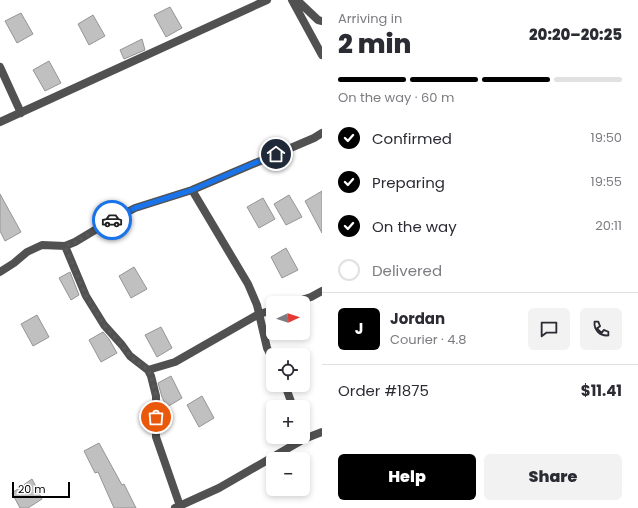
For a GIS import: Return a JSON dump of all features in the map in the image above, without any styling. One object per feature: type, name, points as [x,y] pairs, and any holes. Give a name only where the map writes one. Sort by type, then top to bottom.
[{"type":"street","points":[[0,122],[268,0]]},
{"type":"street","points":[[292,0],[322,55]]},
{"type":"street","points":[[297,0],[318,20],[322,21]]},
{"type":"street","points":[[0,67],[21,112]]},
{"type":"street","points":[[0,272],[27,252],[42,245],[65,246],[76,242],[135,208],[192,190],[314,138],[322,133]]},
{"type":"street","points":[[192,190],[248,284],[257,305],[267,348]]},
{"type":"street","points":[[65,246],[86,296],[104,325],[130,356],[148,370],[151,376],[156,396],[156,437],[177,507],[219,488],[292,444]]},
{"type":"street","points":[[310,297],[322,290]]},
{"type":"street","points":[[148,370],[175,362],[259,314],[266,312]]},
{"type":"street","points":[[310,435],[322,432]]},
{"type":"building","points":[[170,7],[182,28],[166,37],[154,15]]},
{"type":"building","points":[[21,13],[33,34],[17,43],[5,21]]},
{"type":"building","points":[[93,15],[105,36],[89,45],[78,24]]},
{"type":"building","points":[[142,39],[145,50],[124,59],[120,50]]},
{"type":"building","points":[[49,61],[61,83],[45,91],[33,70]]},
{"type":"building","points":[[322,191],[322,233],[305,201]]},
{"type":"building","points":[[0,194],[21,232],[5,241],[0,231]]},
{"type":"building","points":[[289,195],[302,217],[286,225],[274,204]]},
{"type":"building","points":[[263,198],[275,219],[259,228],[247,207]]},
{"type":"building","points":[[286,248],[298,270],[282,278],[271,257]]},
{"type":"building","points":[[134,267],[147,289],[131,298],[119,276]]},
{"type":"building","points":[[70,272],[79,295],[71,300],[59,278]]},
{"type":"building","points":[[37,315],[49,337],[33,346],[21,324]]},
{"type":"building","points":[[161,327],[172,348],[157,357],[145,335]]},
{"type":"building","points":[[103,332],[117,353],[101,362],[89,340]]},
{"type":"building","points":[[171,376],[182,398],[167,407],[158,383]]},
{"type":"building","points":[[202,396],[214,418],[199,427],[187,405]]},
{"type":"building","points":[[99,443],[122,485],[124,484],[136,508],[114,508],[98,472],[95,473],[84,451]]},
{"type":"building","points":[[32,479],[42,499],[28,508],[20,508],[12,493]]},
{"type":"way so far","points":[[112,220],[76,242],[65,246],[86,296],[104,325],[130,356],[148,370],[156,396],[156,417]]},
{"type":"route","points":[[112,220],[135,208],[192,190],[276,154]]}]
